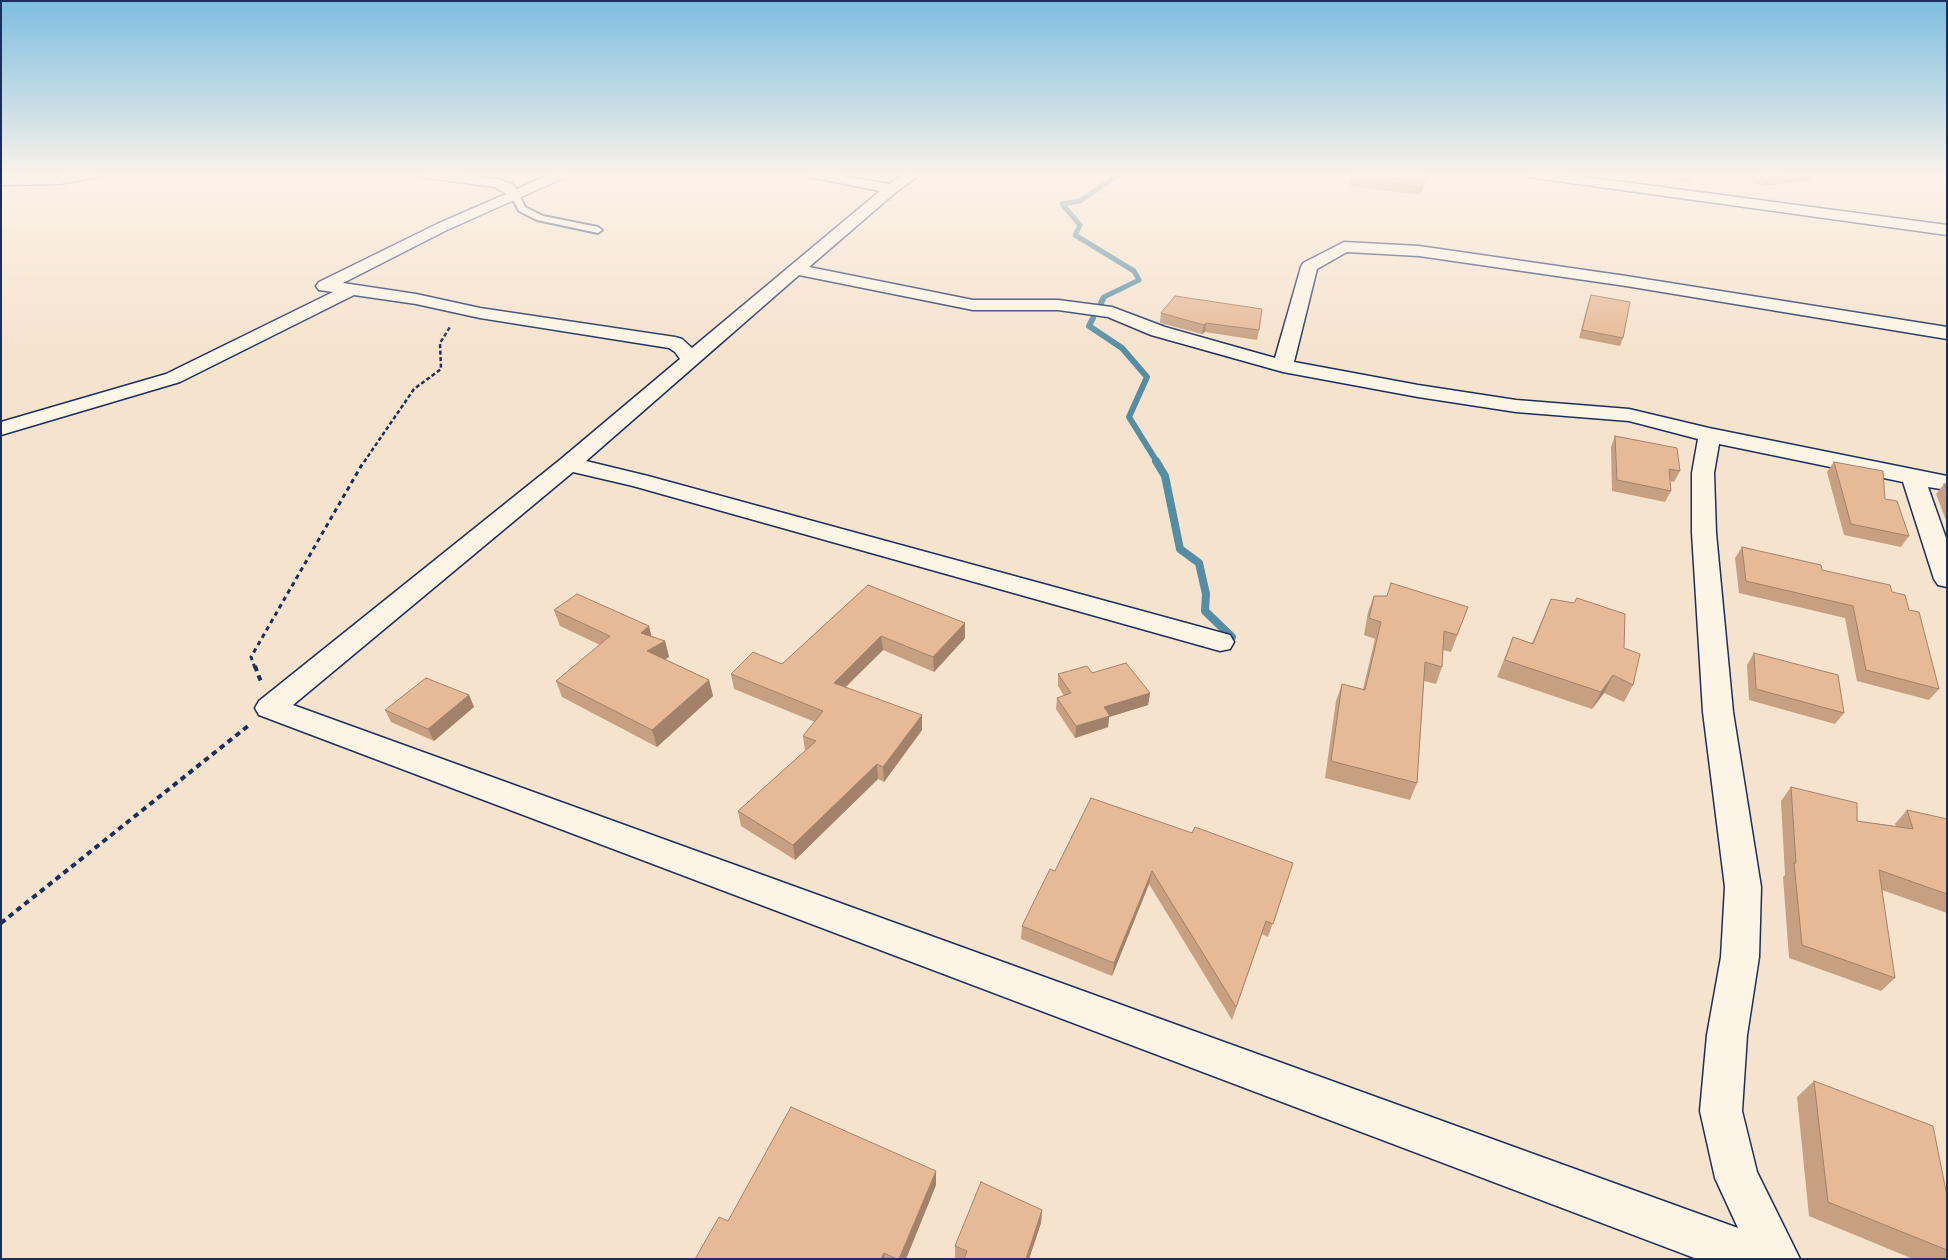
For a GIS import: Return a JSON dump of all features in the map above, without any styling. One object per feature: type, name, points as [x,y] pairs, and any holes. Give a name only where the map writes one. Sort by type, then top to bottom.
[{"type":"street","points":[[433,232],[326,286],[416,299],[461,309],[674,343],[682,348],[690,358]]},
{"type":"street","points":[[270,708],[568,464],[840,232]]},
{"type":"street","points":[[1283,366],[1310,267],[1344,247],[1419,250],[1626,281],[1947,333]]},
{"type":"street","points":[[794,269],[973,305],[1058,305],[1112,312],[1158,331],[1283,366],[1418,391],[1516,406],[1629,416],[1709,436],[1947,483]]},
{"type":"street","points":[[1,429],[173,378],[351,290]]},
{"type":"street","points":[[1709,436],[1703,473],[1704,532],[1718,712],[1743,887],[1740,957],[1727,1035],[1721,1112],[1737,1178],[1777,1259]]},
{"type":"street","points":[[568,464],[640,481],[1220,642]]},
{"type":"street","points":[[1913,477],[1947,579]]},
{"type":"street","points":[[270,708],[1759,1259]]},
{"type":"path","points":[[1,923],[270,708],[251,657],[363,463],[414,389],[441,369],[440,343],[461,309]]},
{"type":"building","points":[[1591,295],[1630,302],[1623,338],[1582,330]]},
{"type":"building","points":[[1175,296],[1262,309],[1259,330],[1206,323],[1204,325],[1161,313]]},
{"type":"building","points":[[1615,436],[1677,448],[1680,471],[1669,469],[1671,491],[1617,480]]},
{"type":"building","points":[[1834,462],[1883,471],[1885,499],[1897,501],[1909,536],[1851,524]]},
{"type":"building","points":[[1742,547],[1821,565],[1822,570],[1890,585],[1892,592],[1905,595],[1909,610],[1919,612],[1939,689],[1866,670],[1853,606],[1746,581]]},
{"type":"building","points":[[1391,583],[1468,607],[1457,635],[1444,631],[1442,667],[1425,662],[1417,783],[1331,761],[1342,684],[1365,690],[1381,622],[1369,618],[1374,596],[1387,596]]},
{"type":"building","points":[[868,585],[965,623],[933,657],[881,636],[834,683],[922,715],[883,767],[877,764],[793,845],[738,811],[816,741],[803,736],[823,711],[731,674],[753,652],[782,664]]},
{"type":"building","points":[[577,594],[649,626],[641,633],[665,641],[647,651],[709,680],[652,730],[556,681],[610,636],[554,610]]},
{"type":"building","points":[[1577,598],[1625,614],[1624,648],[1640,654],[1633,685],[1613,675],[1601,692],[1505,660],[1513,637],[1533,644],[1551,599],[1574,603]]},
{"type":"building","points":[[1754,653],[1838,675],[1844,713],[1756,689]]},
{"type":"building","points":[[1126,663],[1150,693],[1104,707],[1110,716],[1076,726],[1057,698],[1071,693],[1058,674],[1087,666],[1092,673]]},
{"type":"building","points":[[426,678],[469,695],[428,729],[385,710]]},
{"type":"building","points":[[1791,787],[1857,803],[1857,821],[1913,829],[1907,810],[1947,819],[1947,894],[1879,870],[1895,978],[1802,945],[1794,863],[1796,863]]},
{"type":"building","points":[[1091,798],[1192,833],[1195,827],[1293,863],[1273,924],[1266,921],[1236,1007],[1152,871],[1114,963],[1022,926],[1050,869],[1055,871]]},
{"type":"building","points":[[1814,1081],[1933,1126],[1947,1196],[1947,1250],[1828,1202]]},
{"type":"building","points":[[791,1107],[936,1171],[899,1259],[884,1253],[881,1259],[695,1259],[719,1217],[728,1221]]},
{"type":"building","points":[[981,1182],[1042,1210],[1026,1259],[964,1259],[967,1251],[955,1246]]},
{"type":"waterway","points":[[1077,232],[1075,235],[1134,271],[1139,280],[1104,297],[1102,300]]},
{"type":"waterway","points":[[1100,305],[1103,299]]},
{"type":"waterway","points":[[1093,318],[1089,326],[1122,348],[1147,377],[1129,417],[1157,462]]},
{"type":"waterway","points":[[1156,461],[1165,476],[1180,549],[1199,563],[1206,594],[1205,611],[1232,637]]}]
